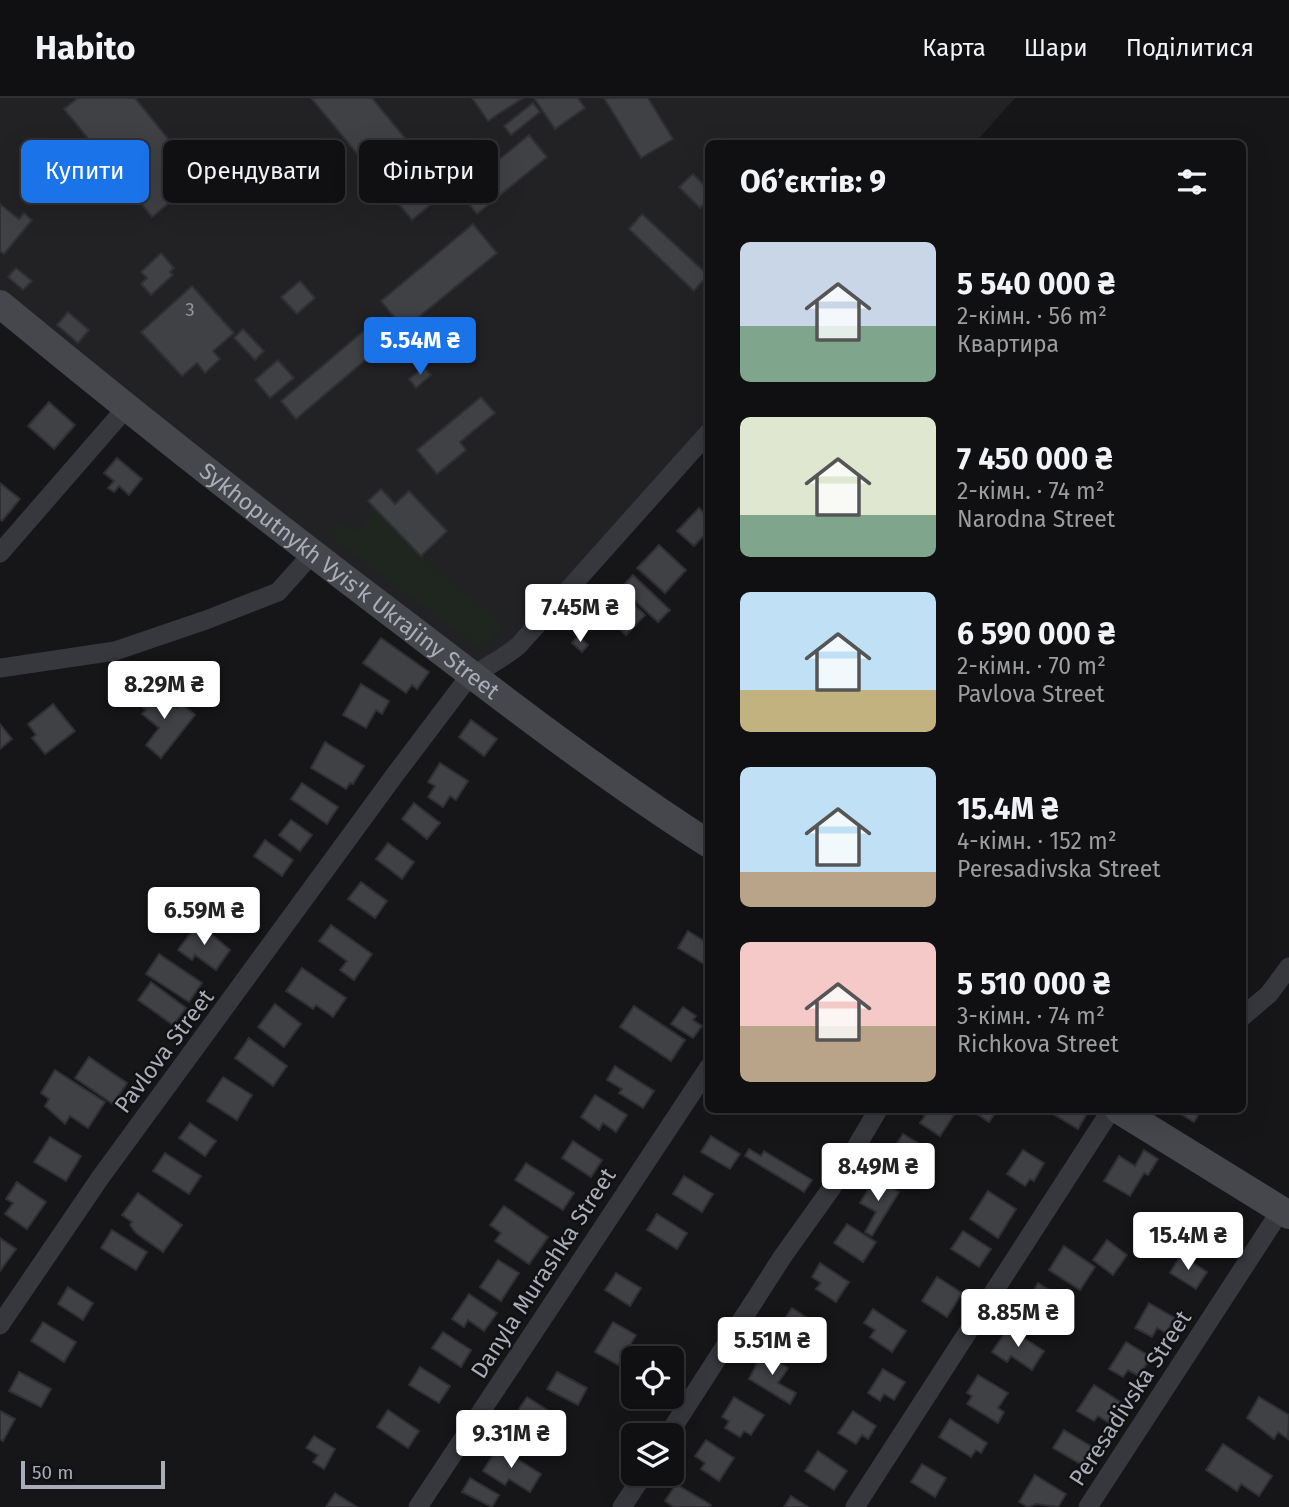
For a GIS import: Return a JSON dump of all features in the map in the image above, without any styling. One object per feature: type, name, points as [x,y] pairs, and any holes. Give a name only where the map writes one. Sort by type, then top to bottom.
[{"type":"street","name":"Sykhoputnykh Vyis'k Ukrajiny Street","points":[[0,304],[126,408],[312,554],[633,796],[705,841]]},
{"type":"street","points":[[0,553],[126,408]]},
{"type":"street","points":[[472,675],[495,664],[519,645],[705,436]]},
{"type":"street","points":[[0,668],[115,651],[206,620],[278,592],[312,554]]},
{"type":"street","name":"Pavlova Street","points":[[0,1325],[100,1178],[394,776],[472,675]]},
{"type":"street","points":[[1246,1014],[1269,994],[1289,967]]},
{"type":"street","name":"Danyla Murashka Street","points":[[418,1507],[705,1073]]},
{"type":"street","points":[[676,1423],[783,1256],[833,1186],[876,1113]]},
{"type":"street","points":[[855,1507],[1109,1113]]},
{"type":"street","points":[[1124,1113],[1285,1212]]},
{"type":"street","name":"Peresadivska Street","points":[[1088,1507],[1285,1212]]},
{"type":"street","points":[[622,1507],[635,1486]]},
{"type":"shaded area","points":[[0,98],[1015,98],[978,140],[705,140],[705,430],[490,662],[472,662],[0,294]]},
{"type":"shaded area","points":[[376,509],[421,556],[503,624],[482,650],[326,534],[340,521],[354,533]]},
{"type":"building","points":[[78,98],[135,98],[169,140],[163,140],[163,203],[169,203],[152,217],[141,203],[149,203],[149,140],[89,140],[64,109]]},
{"type":"building","points":[[311,98],[372,98],[407,140],[359,140],[359,156]]},
{"type":"building","points":[[472,98],[523,98],[488,121]]},
{"type":"building","points":[[534,98],[578,98],[585,108],[555,129]]},
{"type":"building","points":[[604,98],[648,98],[673,139],[641,158]]},
{"type":"building","points":[[533,103],[540,112],[511,135],[504,126]]},
{"type":"building","points":[[529,135],[547,157],[498,197],[498,160]]},
{"type":"building","points":[[693,174],[705,186],[705,203],[700,208],[679,187]]},
{"type":"building","points":[[398,203],[432,203],[412,220]]},
{"type":"building","points":[[468,203],[491,203],[477,214]]},
{"type":"building","points":[[0,204],[19,219],[24,213],[32,220],[4,254],[0,251]]},
{"type":"building","points":[[642,214],[705,272],[705,278],[694,291],[629,229]]},
{"type":"building","points":[[473,224],[497,253],[404,329],[381,301]]},
{"type":"building","points":[[161,253],[174,268],[170,272],[173,275],[151,295],[141,284],[147,278],[141,272]]},
{"type":"building","points":[[16,268],[32,281],[23,290],[8,277]]},
{"type":"building","points":[[300,281],[315,298],[297,314],[281,297]]},
{"type":"building","points":[[192,286],[234,333],[213,351],[220,359],[205,373],[197,363],[182,376],[141,332]]},
{"type":"building","points":[[68,312],[89,330],[78,343],[57,325]]},
{"type":"building","points":[[367,328],[383,345],[296,419],[281,401]]},
{"type":"building","points":[[243,329],[264,351],[255,360],[234,338]]},
{"type":"building","points":[[278,360],[294,378],[270,398],[255,380]]},
{"type":"building","points":[[424,367],[431,375],[416,388],[409,379]]},
{"type":"building","points":[[481,397],[495,413],[460,442],[466,450],[437,474],[417,450]]},
{"type":"building","points":[[49,402],[75,425],[54,449],[28,426]]},
{"type":"building","points":[[117,458],[142,479],[129,495],[119,486],[114,492],[108,488],[114,481],[104,473]]},
{"type":"building","points":[[0,483],[20,499],[2,521],[0,519]]},
{"type":"building","points":[[381,489],[395,504],[409,491],[447,531],[421,556],[368,501]]},
{"type":"building","points":[[699,508],[705,514],[705,534],[694,546],[677,531]]},
{"type":"building","points":[[659,545],[686,570],[665,593],[637,568]]},
{"type":"building","points":[[633,575],[670,610],[658,622],[621,588]]},
{"type":"building","points":[[618,589],[645,615],[626,635],[599,609]]},
{"type":"building","points":[[578,636],[588,645],[582,652],[572,643]]},
{"type":"building","points":[[381,638],[429,672],[417,689],[412,685],[406,693],[363,663]]},
{"type":"building","points":[[361,684],[389,701],[382,714],[376,710],[366,728],[343,715]]},
{"type":"building","points":[[150,687],[177,708],[181,703],[195,715],[161,758],[146,745],[159,728],[142,714],[146,710],[138,703]]},
{"type":"building","points":[[53,704],[75,731],[45,754],[32,738],[36,735],[28,724]]},
{"type":"building","points":[[471,720],[497,739],[484,756],[459,737]]},
{"type":"building","points":[[0,724],[12,739],[0,749]]},
{"type":"building","points":[[325,742],[364,766],[353,784],[350,783],[346,789],[311,768]]},
{"type":"building","points":[[440,763],[468,781],[456,800],[450,796],[443,807],[428,797],[435,786],[428,782]]},
{"type":"building","points":[[302,783],[338,807],[327,824],[291,799]]},
{"type":"building","points":[[414,803],[440,823],[427,839],[402,819]]},
{"type":"building","points":[[291,820],[312,835],[300,851],[279,835]]},
{"type":"building","points":[[265,840],[293,860],[282,876],[254,856]]},
{"type":"building","points":[[388,843],[414,862],[402,879],[376,859]]},
{"type":"building","points":[[361,882],[387,901],[375,918],[348,899]]},
{"type":"building","points":[[231,889],[255,906],[243,921],[237,917],[233,922],[216,909]]},
{"type":"building","points":[[198,923],[230,950],[216,970],[195,955],[192,960],[178,950]]},
{"type":"building","points":[[331,925],[372,954],[354,980],[340,970],[347,961],[319,941]]},
{"type":"building","points":[[688,931],[705,942],[705,965],[678,948]]},
{"type":"building","points":[[159,954],[202,983],[189,1002],[146,974]]},
{"type":"building","points":[[302,968],[346,998],[333,1017],[316,1005],[313,1009],[286,991]]},
{"type":"building","points":[[151,982],[186,1008],[173,1025],[138,1000]]},
{"type":"building","points":[[275,1004],[301,1024],[284,1047],[258,1027]]},
{"type":"building","points":[[634,1006],[685,1040],[671,1061],[620,1027]]},
{"type":"building","points":[[683,1007],[696,1016],[693,1020],[702,1026],[693,1038],[671,1024]]},
{"type":"building","points":[[249,1038],[287,1066],[273,1086],[235,1058]]},
{"type":"building","points":[[89,1057],[127,1083],[113,1104],[75,1078]]},
{"type":"building","points":[[615,1066],[654,1091],[643,1108],[619,1093],[622,1089],[607,1080]]},
{"type":"building","points":[[55,1070],[105,1102],[88,1128],[70,1116],[65,1124],[45,1106],[49,1099],[41,1093]]},
{"type":"building","points":[[223,1077],[252,1095],[237,1120],[207,1101]]},
{"type":"building","points":[[595,1095],[627,1115],[616,1132],[603,1123],[599,1130],[581,1117]]},
{"type":"building","points":[[922,1113],[955,1113],[940,1136],[920,1123],[925,1116]]},
{"type":"building","points":[[976,1113],[995,1113],[989,1122]]},
{"type":"building","points":[[1052,1113],[1087,1113],[1078,1129]]},
{"type":"building","points":[[1179,1113],[1193,1113],[1198,1116],[1194,1122]]},
{"type":"building","points":[[190,1123],[216,1141],[205,1156],[179,1138]]},
{"type":"building","points":[[903,1134],[930,1150],[914,1174],[888,1157]]},
{"type":"building","points":[[711,1136],[740,1154],[730,1169],[701,1152]]},
{"type":"building","points":[[50,1137],[81,1156],[66,1181],[34,1162]]},
{"type":"building","points":[[573,1141],[602,1160],[591,1177],[562,1158]]},
{"type":"building","points":[[749,1149],[761,1156],[764,1151],[812,1180],[804,1192],[745,1156]]},
{"type":"building","points":[[1023,1150],[1044,1163],[1034,1181],[1030,1179],[1025,1186],[1007,1174]]},
{"type":"building","points":[[1144,1150],[1158,1159],[1148,1175],[1144,1173],[1130,1196],[1104,1181],[1119,1156],[1135,1166]]},
{"type":"building","points":[[165,1153],[201,1176],[189,1194],[153,1171]]},
{"type":"building","points":[[526,1163],[574,1193],[563,1210],[515,1180]]},
{"type":"building","points":[[684,1176],[713,1194],[702,1212],[673,1194]]},
{"type":"building","points":[[875,1178],[899,1192],[872,1236],[865,1232],[876,1212],[860,1203]]},
{"type":"building","points":[[17,1182],[46,1202],[27,1229],[5,1214],[13,1203],[6,1199]]},
{"type":"building","points":[[988,1191],[1016,1209],[998,1238],[970,1219]]},
{"type":"building","points":[[138,1193],[182,1225],[163,1252],[136,1233],[130,1225],[132,1222],[122,1215]]},
{"type":"building","points":[[504,1206],[548,1237],[529,1264],[495,1241],[501,1233],[490,1225]]},
{"type":"building","points":[[657,1214],[687,1233],[677,1249],[647,1230]]},
{"type":"building","points":[[847,1224],[876,1242],[863,1262],[834,1243]]},
{"type":"building","points":[[112,1230],[147,1252],[136,1270],[101,1248]]},
{"type":"building","points":[[963,1231],[991,1249],[979,1267],[951,1249]]},
{"type":"building","points":[[0,1238],[16,1249],[0,1271]]},
{"type":"building","points":[[1107,1240],[1127,1255],[1113,1275],[1093,1260]]},
{"type":"building","points":[[1064,1246],[1095,1267],[1080,1290],[1049,1270]]},
{"type":"building","points":[[1181,1255],[1207,1272],[1196,1289],[1170,1273]]},
{"type":"building","points":[[498,1260],[519,1273],[501,1301],[480,1287]]},
{"type":"building","points":[[820,1263],[849,1282],[836,1302],[816,1289],[821,1283],[812,1277]]},
{"type":"building","points":[[616,1273],[641,1288],[630,1306],[605,1290]]},
{"type":"building","points":[[937,1277],[962,1293],[947,1317],[922,1301]]},
{"type":"building","points":[[1038,1283],[1066,1300],[1048,1329],[1034,1320],[1041,1310],[1027,1301]]},
{"type":"building","points":[[68,1287],[93,1303],[83,1320],[58,1304]]},
{"type":"building","points":[[469,1294],[497,1313],[484,1331],[468,1320],[464,1327],[452,1319]]},
{"type":"building","points":[[1149,1303],[1175,1318],[1166,1333],[1157,1328],[1152,1337],[1135,1328]]},
{"type":"building","points":[[792,1308],[815,1323],[800,1345],[777,1330]]},
{"type":"building","points":[[873,1309],[906,1331],[892,1352],[870,1337],[875,1330],[864,1323]]},
{"type":"building","points":[[43,1322],[76,1342],[64,1362],[31,1341]]},
{"type":"building","points":[[613,1322],[636,1335],[629,1346],[621,1346],[621,1360],[618,1365],[595,1352]]},
{"type":"building","points":[[1008,1328],[1044,1351],[1032,1370],[1011,1356],[1007,1362],[992,1352]]},
{"type":"building","points":[[443,1332],[471,1350],[461,1367],[432,1348]]},
{"type":"building","points":[[1126,1342],[1151,1357],[1139,1376],[1128,1370],[1123,1377],[1109,1369]]},
{"type":"building","points":[[763,1352],[788,1368],[778,1383],[796,1393],[790,1404],[749,1379]]},
{"type":"building","points":[[420,1367],[450,1386],[439,1403],[409,1385]]},
{"type":"building","points":[[883,1369],[905,1382],[894,1400],[884,1394],[880,1401],[868,1393]]},
{"type":"building","points":[[19,1372],[51,1389],[41,1407],[9,1391]]},
{"type":"building","points":[[557,1372],[587,1388],[578,1405],[547,1389]]},
{"type":"building","points":[[978,1375],[1008,1393],[998,1408],[1004,1412],[998,1423],[967,1404],[972,1396],[967,1393]]},
{"type":"building","points":[[1094,1385],[1124,1404],[1111,1424],[1098,1416],[1094,1421],[1077,1411]]},
{"type":"building","points":[[527,1397],[557,1416],[543,1437],[513,1418]]},
{"type":"building","points":[[734,1397],[764,1415],[751,1435],[744,1431],[740,1437],[725,1428],[729,1421],[722,1417]]},
{"type":"building","points":[[1259,1397],[1289,1415],[1288,1439],[1278,1432],[1274,1439],[1247,1418]]},
{"type":"building","points":[[388,1410],[419,1431],[408,1448],[377,1427]]},
{"type":"building","points":[[0,1411],[15,1419],[3,1441],[0,1439]]},
{"type":"building","points":[[853,1411],[876,1426],[868,1439],[862,1435],[856,1444],[838,1433]]},
{"type":"building","points":[[950,1419],[987,1443],[981,1453],[976,1450],[971,1457],[939,1437]]},
{"type":"building","points":[[1064,1430],[1094,1448],[1084,1466],[1053,1448]]},
{"type":"building","points":[[314,1436],[335,1449],[324,1469],[313,1462],[318,1455],[306,1448]]},
{"type":"building","points":[[706,1440],[734,1458],[719,1481],[701,1469],[705,1463],[695,1456]]},
{"type":"building","points":[[1223,1444],[1272,1476],[1259,1496],[1241,1484],[1237,1491],[1206,1470]]},
{"type":"building","points":[[498,1447],[541,1474],[530,1492],[509,1479],[505,1485],[483,1471]]},
{"type":"building","points":[[818,1451],[847,1471],[834,1490],[805,1471]]},
{"type":"building","points":[[922,1464],[946,1478],[935,1497],[911,1482]]},
{"type":"building","points":[[1035,1475],[1066,1494],[1058,1507],[1036,1504],[1028,1507],[1019,1502]]},
{"type":"building","points":[[470,1478],[499,1495],[492,1507],[462,1492]]},
{"type":"building","points":[[675,1486],[679,1486],[711,1505],[674,1507],[665,1501]]},
{"type":"building","points":[[335,1493],[357,1507],[326,1507]]},
{"type":"building","points":[[791,1496],[808,1507],[784,1507]]}]
